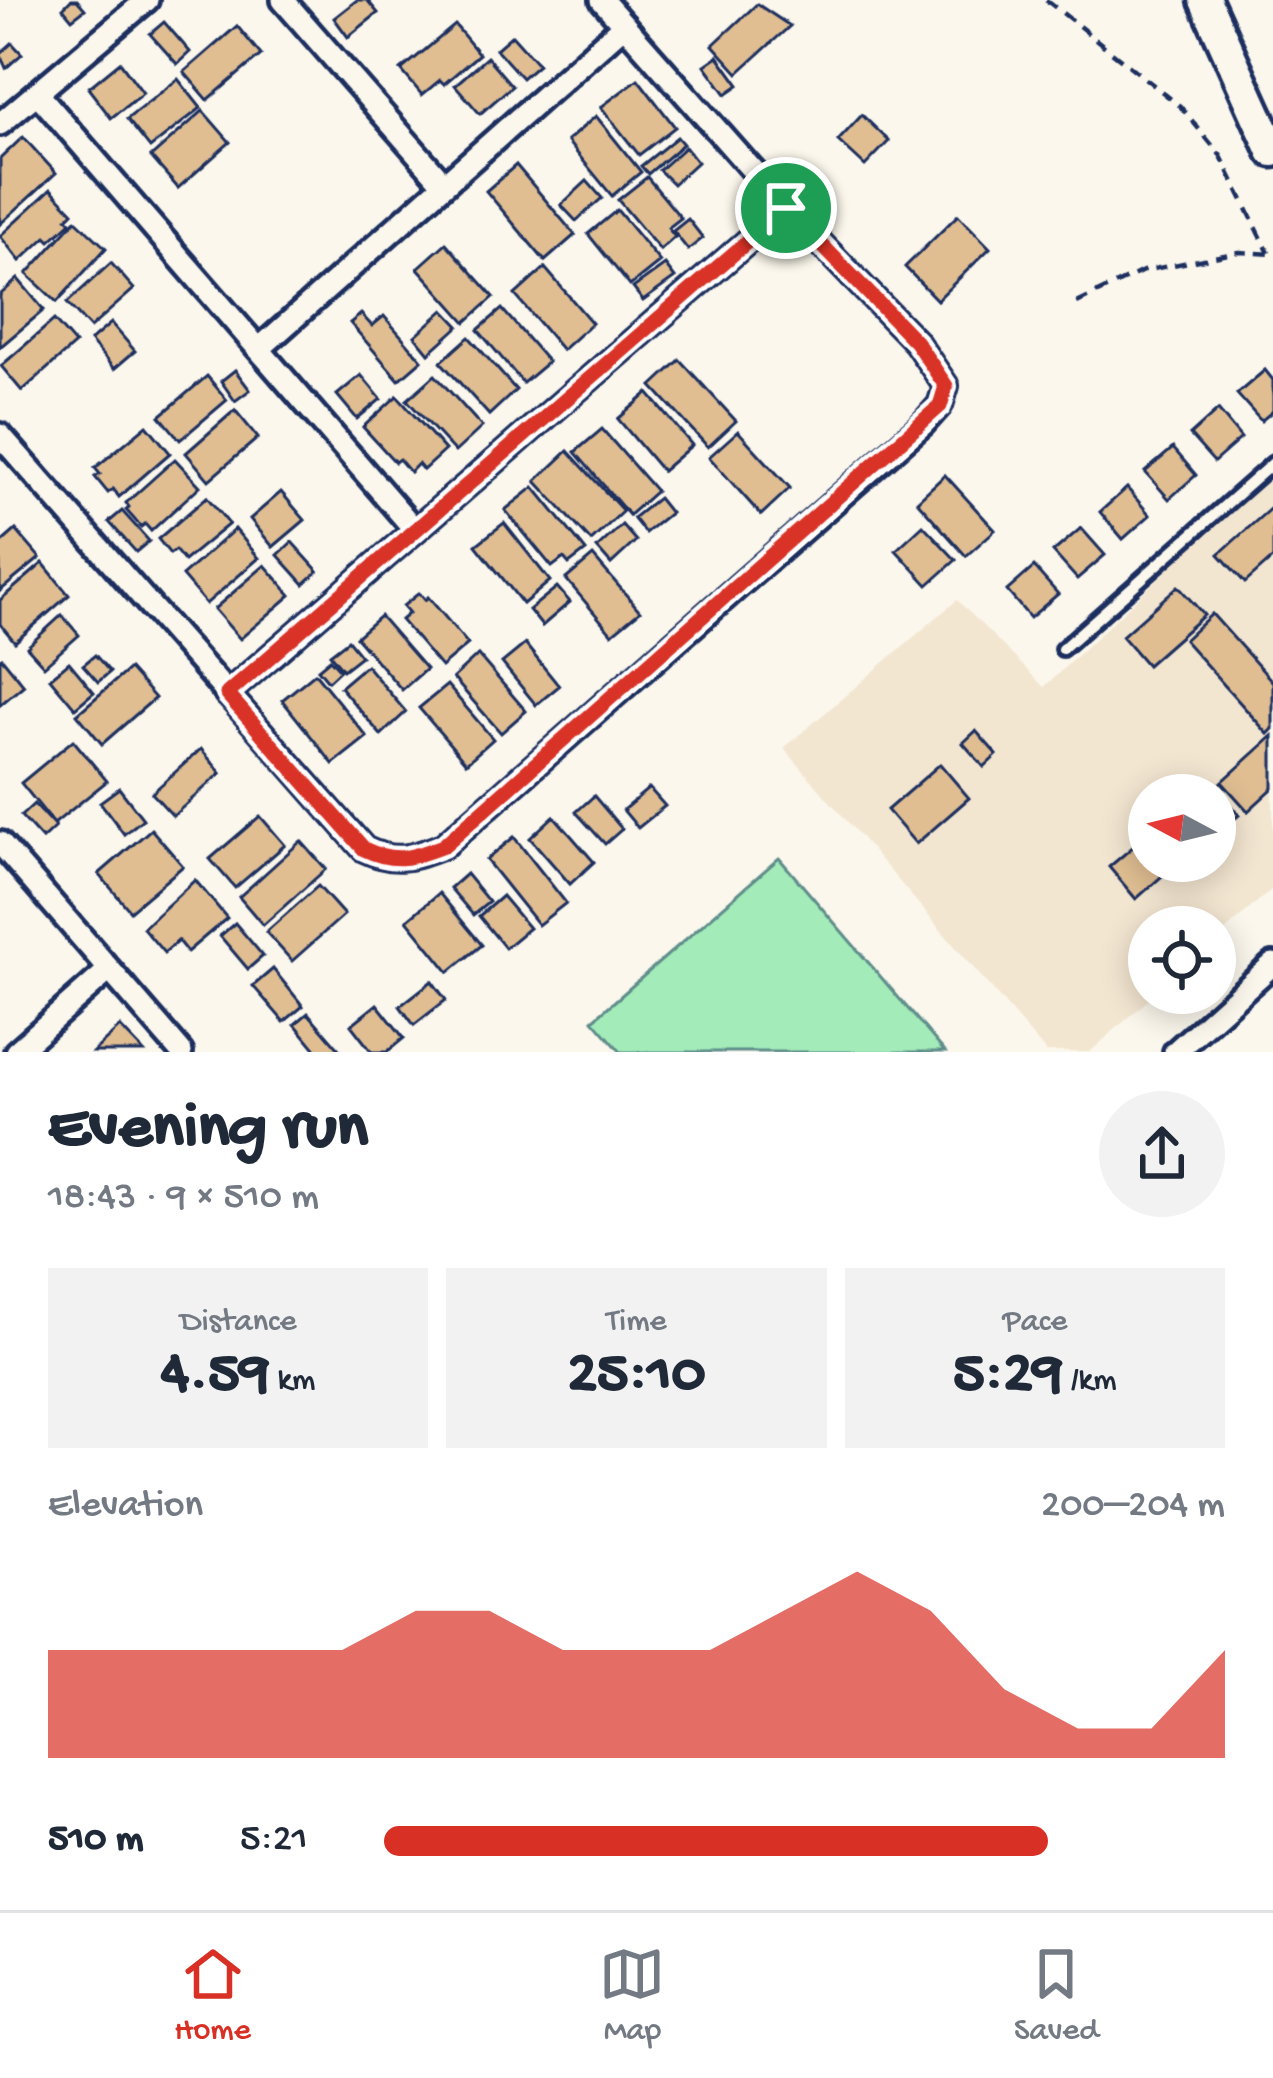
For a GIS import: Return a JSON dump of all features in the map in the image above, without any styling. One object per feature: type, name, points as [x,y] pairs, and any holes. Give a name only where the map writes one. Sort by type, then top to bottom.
[{"type":"street","points":[[0,124],[147,0]]},
{"type":"street","points":[[283,0],[443,183]]},
{"type":"street","points":[[0,435],[364,849],[386,860],[406,860],[443,846],[940,406],[946,386],[916,342],[786,208],[602,0]]},
{"type":"street","points":[[1205,0],[1273,151]]},
{"type":"street","points":[[260,349],[624,26]]},
{"type":"street","points":[[38,94],[415,530]]},
{"type":"street","points":[[227,694],[786,208]]},
{"type":"street","points":[[0,843],[181,1052]]},
{"type":"street","points":[[16,1052],[110,970]]},
{"type":"street","points":[[1175,1052],[1269,975]]},
{"type":"lane","points":[[1062,650],[1273,463]]},
{"type":"path","points":[[1046,0],[1180,106],[1221,156],[1271,254],[1239,253],[1143,271],[1077,303]]},
{"type":"shaded area","points":[[1273,469],[1273,888],[1236,921],[1236,906],[1128,906],[1128,1014],[1133,1014],[1090,1052],[1046,1052],[784,748],[957,600],[1044,687]]},
{"type":"green space","points":[[779,858],[945,1052],[621,1052],[593,1020]]},
{"type":"building","points":[[71,0],[85,9],[72,19],[63,8]]},
{"type":"building","points":[[357,0],[367,0],[378,13],[348,37],[334,18]]},
{"type":"building","points":[[757,4],[790,26],[738,73],[713,45]]},
{"type":"building","points":[[164,22],[190,52],[177,64],[150,34]]},
{"type":"building","points":[[455,25],[479,54],[444,84],[440,80],[422,95],[401,70]]},
{"type":"building","points":[[237,26],[261,55],[208,100],[184,72]]},
{"type":"building","points":[[512,35],[538,64],[522,78],[496,49]]},
{"type":"building","points":[[12,43],[22,54],[6,68],[0,54]]},
{"type":"building","points":[[718,56],[739,85],[726,94],[705,65]]},
{"type":"building","points":[[487,57],[512,86],[480,114],[455,85]]},
{"type":"building","points":[[120,62],[143,93],[111,118],[88,88]]},
{"type":"building","points":[[178,79],[201,108],[150,148],[127,119]]},
{"type":"building","points":[[638,79],[675,127],[639,155],[601,107]]},
{"type":"building","points":[[203,111],[230,142],[178,188],[151,157]]},
{"type":"building","points":[[862,115],[889,141],[865,166],[838,141]]},
{"type":"building","points":[[596,116],[641,172],[612,196],[567,141]]},
{"type":"building","points":[[23,137],[56,173],[0,224],[0,159]]},
{"type":"building","points":[[677,137],[683,144],[648,174],[641,166]]},
{"type":"building","points":[[685,147],[697,162],[673,184],[659,170]]},
{"type":"building","points":[[516,165],[575,235],[545,261],[486,191]]},
{"type":"building","points":[[647,177],[681,218],[668,228],[675,237],[660,250],[618,200]]},
{"type":"building","points":[[587,181],[602,198],[576,221],[561,205]]},
{"type":"building","points":[[51,189],[73,212],[67,218],[71,222],[20,261],[0,236]]},
{"type":"building","points":[[617,210],[660,262],[630,286],[588,234]]},
{"type":"building","points":[[958,215],[990,248],[937,300],[905,267]]},
{"type":"building","points":[[688,219],[703,238],[688,250],[673,231]]},
{"type":"building","points":[[76,220],[106,248],[57,302],[27,274]]},
{"type":"building","points":[[446,243],[494,297],[466,322],[418,268]]},
{"type":"building","points":[[111,263],[134,289],[90,328],[67,303]]},
{"type":"building","points":[[665,265],[675,278],[643,301],[633,288]]},
{"type":"building","points":[[545,268],[592,323],[562,350],[515,295]]},
{"type":"building","points":[[18,279],[44,310],[0,347],[0,295]]},
{"type":"building","points":[[502,309],[548,362],[523,383],[478,330]]},
{"type":"building","points":[[444,310],[459,326],[429,353],[415,336]]},
{"type":"building","points":[[361,314],[372,326],[384,316],[422,360],[399,380],[350,323]]},
{"type":"building","points":[[54,320],[75,344],[22,391],[1,366]]},
{"type":"building","points":[[111,323],[135,351],[114,369],[90,341]]},
{"type":"building","points":[[469,337],[516,390],[489,415],[441,362]]},
{"type":"building","points":[[680,360],[736,421],[708,447],[652,386]]},
{"type":"building","points":[[235,370],[250,390],[235,401],[221,381]]},
{"type":"building","points":[[1265,370],[1273,380],[1273,411],[1261,421],[1237,394]]},
{"type":"building","points":[[361,375],[381,399],[357,419],[337,395]]},
{"type":"building","points":[[435,375],[482,427],[455,452],[407,400]]},
{"type":"building","points":[[207,376],[227,400],[180,440],[160,416]]},
{"type":"building","points":[[648,393],[692,445],[662,471],[618,419]]},
{"type":"building","points":[[397,396],[445,450],[423,470],[418,464],[410,472],[399,459],[395,462],[363,427]]},
{"type":"building","points":[[235,410],[258,438],[209,480],[186,453]]},
{"type":"building","points":[[1218,410],[1241,438],[1214,462],[1190,435]]},
{"type":"building","points":[[147,425],[170,453],[119,497],[113,489],[108,493],[95,477],[100,474],[95,468]]},
{"type":"building","points":[[602,429],[656,491],[629,515],[575,452]]},
{"type":"building","points":[[738,431],[790,488],[761,515],[709,457]]},
{"type":"building","points":[[1173,448],[1196,475],[1169,499],[1145,472]]},
{"type":"building","points":[[568,451],[623,511],[591,541],[536,481]]},
{"type":"building","points":[[175,459],[200,486],[151,531],[145,524],[141,527],[126,510],[126,503]]},
{"type":"building","points":[[945,475],[995,530],[966,556],[917,501]]},
{"type":"building","points":[[534,487],[586,551],[569,564],[564,558],[552,567],[505,510]]},
{"type":"building","points":[[1127,488],[1150,515],[1123,539],[1100,512]]},
{"type":"building","points":[[281,492],[305,520],[273,547],[250,519]]},
{"type":"building","points":[[207,497],[229,524],[184,561],[175,550],[170,554],[158,539]]},
{"type":"building","points":[[658,498],[670,513],[645,533],[633,518]]},
{"type":"building","points":[[1273,506],[1273,558],[1245,583],[1219,554]]},
{"type":"building","points":[[122,511],[149,541],[136,552],[109,522]]},
{"type":"building","points":[[504,523],[550,581],[523,604],[476,545]]},
{"type":"building","points":[[622,525],[636,541],[611,564],[597,548]]},
{"type":"building","points":[[923,525],[956,560],[928,585],[896,550]]},
{"type":"building","points":[[1081,528],[1105,555],[1077,579],[1053,552]]},
{"type":"building","points":[[235,529],[259,558],[206,604],[182,576]]},
{"type":"building","points":[[16,530],[40,558],[0,591],[0,544]]},
{"type":"building","points":[[292,542],[318,571],[304,584],[278,555]]},
{"type":"building","points":[[593,556],[640,611],[612,634],[566,579]]},
{"type":"building","points":[[43,563],[69,595],[15,642],[0,624],[0,600]]},
{"type":"building","points":[[265,565],[291,595],[240,639],[214,609]]},
{"type":"building","points":[[1034,567],[1058,594],[1030,618],[1007,591]]},
{"type":"building","points":[[1178,586],[1204,615],[1147,665],[1122,636]]},
{"type":"building","points":[[557,587],[570,602],[542,626],[529,610]]},
{"type":"building","points":[[419,593],[425,600],[428,597],[468,644],[441,667],[401,620],[409,613],[403,606]]},
{"type":"building","points":[[1212,614],[1273,682],[1273,729],[1268,734],[1184,640]]},
{"type":"building","points":[[62,615],[79,635],[44,666],[27,647]]},
{"type":"building","points":[[380,616],[426,669],[402,690],[356,637]]},
{"type":"building","points":[[348,640],[361,656],[343,670],[330,654]]},
{"type":"building","points":[[525,644],[559,686],[536,705],[502,663]]},
{"type":"building","points":[[95,655],[110,672],[98,682],[83,665]]},
{"type":"building","points":[[478,655],[526,711],[501,733],[453,678]]},
{"type":"building","points":[[0,659],[24,685],[0,705]]},
{"type":"building","points":[[330,659],[340,670],[328,681],[318,669]]},
{"type":"building","points":[[69,662],[94,692],[75,708],[50,678]]},
{"type":"building","points":[[366,665],[406,712],[381,735],[340,687]]},
{"type":"building","points":[[129,669],[155,698],[102,744],[77,714]]},
{"type":"building","points":[[315,673],[367,737],[333,764],[282,700]]},
{"type":"building","points":[[447,685],[493,739],[466,763],[419,708]]},
{"type":"building","points":[[976,731],[997,755],[984,767],[963,743]]},
{"type":"building","points":[[1273,736],[1273,788],[1248,811],[1236,798],[1236,774],[1231,774]]},
{"type":"building","points":[[73,740],[107,781],[54,824],[21,783]]},
{"type":"building","points":[[201,749],[221,773],[173,816],[152,793]]},
{"type":"building","points":[[940,764],[969,798],[916,844],[887,810]]},
{"type":"building","points":[[119,788],[143,819],[124,834],[100,802]]},
{"type":"building","points":[[649,788],[665,806],[638,828],[623,810]]},
{"type":"building","points":[[594,796],[622,829],[605,844],[576,812]]},
{"type":"building","points":[[34,804],[55,827],[42,839],[21,816]]},
{"type":"building","points":[[260,816],[285,845],[235,888],[210,859]]},
{"type":"building","points":[[554,816],[594,862],[570,884],[530,838]]},
{"type":"building","points":[[151,829],[183,866],[130,911],[99,874]]},
{"type":"building","points":[[514,837],[566,903],[538,925],[486,860]]},
{"type":"building","points":[[301,841],[326,869],[263,925],[239,897]]},
{"type":"building","points":[[1128,851],[1128,882],[1155,882],[1136,899],[1109,867]]},
{"type":"building","points":[[466,874],[489,902],[473,915],[450,888]]},
{"type":"building","points":[[195,880],[227,918],[187,952],[178,941],[164,953],[143,928]]},
{"type":"building","points":[[318,886],[344,915],[292,961],[266,932]]},
{"type":"building","points":[[439,893],[482,945],[449,972],[407,920]]},
{"type":"building","points":[[502,896],[529,928],[505,948],[479,916]]},
{"type":"building","points":[[235,923],[263,956],[248,969],[220,936]]},
{"type":"building","points":[[273,969],[303,1006],[284,1022],[253,986]]},
{"type":"building","points":[[432,981],[446,1000],[414,1025],[400,1006]]},
{"type":"building","points":[[377,1004],[404,1038],[387,1052],[372,1052],[351,1025]]},
{"type":"building","points":[[308,1013],[339,1049],[318,1052],[295,1024]]},
{"type":"building","points":[[120,1027],[144,1052],[93,1052]]},
{"type":"route","points":[[786,208],[930,360],[946,386],[940,406],[443,846],[406,860],[386,860],[364,849],[227,694],[786,208]]}]
